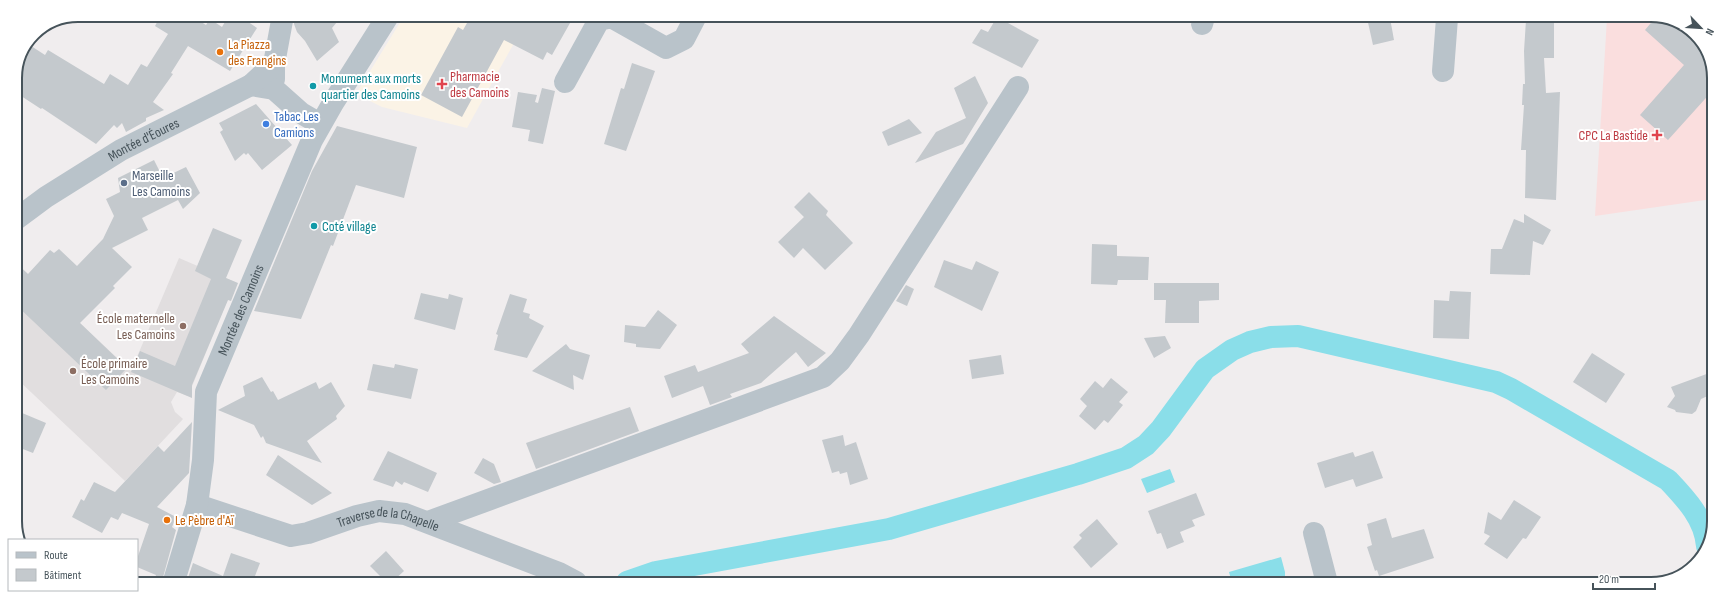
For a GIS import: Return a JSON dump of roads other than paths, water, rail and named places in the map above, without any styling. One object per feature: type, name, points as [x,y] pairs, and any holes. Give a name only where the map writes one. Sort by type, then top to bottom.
[{"type":"street","points":[[274,89],[274,64],[282,22]]},
{"type":"street","name":"Montée des Camoins","points":[[175,577],[197,505],[203,460],[206,392],[299,167],[320,124],[384,22]]},
{"type":"street","points":[[565,82],[598,22]]},
{"type":"street","points":[[620,22],[666,48],[684,39],[693,22]]},
{"type":"street","points":[[1443,71],[1447,22]]},
{"type":"street","name":"Montée d'Éoures","points":[[22,215],[46,197],[121,150],[251,85],[274,64]]},
{"type":"street","points":[[251,85],[274,89],[301,113],[320,124]]},
{"type":"street","points":[[428,522],[823,377],[840,361],[858,335],[1018,87]]},
{"type":"street","name":"Traverse de la Chapelle","points":[[197,505],[291,536],[308,533],[358,516],[380,511],[405,514],[567,577]]},
{"type":"street","points":[[1314,533],[1325,577]]},
{"type":"water","points":[[1170,469],[1175,482],[1147,493],[1141,479]]},
{"type":"water","points":[[1281,557],[1285,577],[1230,577],[1229,572]]},
{"type":"waterway","points":[[642,577],[656,572],[889,529],[1078,474],[1126,458],[1146,445],[1161,429],[1205,369],[1232,350],[1250,342],[1271,337],[1298,336],[1496,382],[1511,389],[1668,480],[1694,510],[1703,527],[1705,536]]},
{"type":"place","name":"La Piazza des Frangins","points":[[220,52]]},
{"type":"place","name":"Pharmacie des Camoins","points":[[442,84]]},
{"type":"place","name":"Monument aux morts quartier des Camoins","points":[[313,86]]},
{"type":"place","name":"Tabac Les Camions","points":[[266,124]]},
{"type":"place","name":"CPC La Bastide","points":[[1657,135]]},
{"type":"place","name":"Marseille Les Camoins","points":[[124,183]]},
{"type":"place","name":"Coté village","points":[[314,226]]},
{"type":"place","name":"École maternelle Les Camoins","points":[[183,326]]},
{"type":"place","name":"École primaire Les Camoins","points":[[73,371]]},
{"type":"place","name":"Le Pèbre d'Aï","points":[[167,520]]}]
